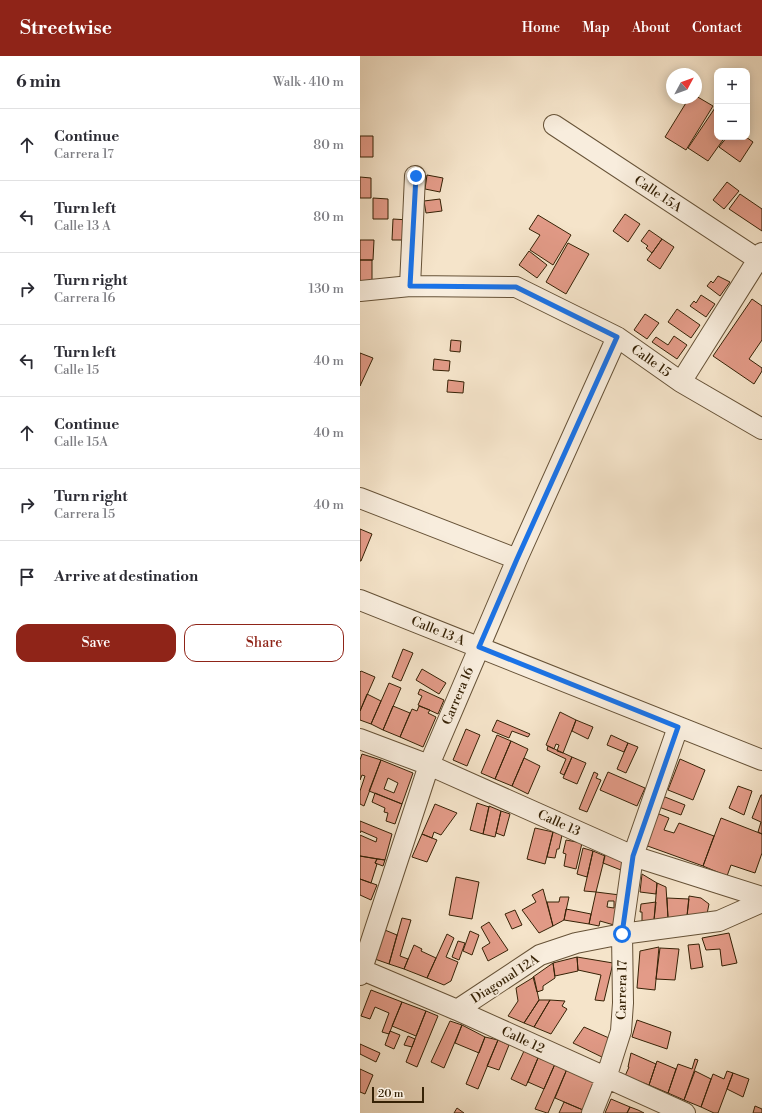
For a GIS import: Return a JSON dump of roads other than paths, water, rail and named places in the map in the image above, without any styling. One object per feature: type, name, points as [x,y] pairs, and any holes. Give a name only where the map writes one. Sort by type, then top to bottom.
[{"type":"street","name":"Calle 15A","points":[[554,125],[760,258]]},
{"type":"street","points":[[360,291],[410,286],[416,176]]},
{"type":"street","points":[[681,382],[760,258]]},
{"type":"street","name":"Calle 15","points":[[410,286],[516,287],[617,337],[681,382],[762,429]]},
{"type":"street","name":"Carrera 16","points":[[360,971],[428,765],[517,559],[617,337]]},
{"type":"street","points":[[360,498],[517,559]]},
{"type":"street","name":"Calle 13 A","points":[[360,600],[762,760]]},
{"type":"street","name":"Carrera 17","points":[[592,1113],[606,1078],[621,1031],[623,1003],[622,934],[633,856],[678,727]]},
{"type":"street","name":"Calle 13","points":[[360,739],[428,765],[633,856],[762,897]]},
{"type":"street","name":"Diagonal 12A","points":[[458,1010],[540,955],[576,943],[622,934],[719,921],[762,902]]},
{"type":"street","name":"Calle 12","points":[[360,971],[458,1010],[685,1113]]}]
